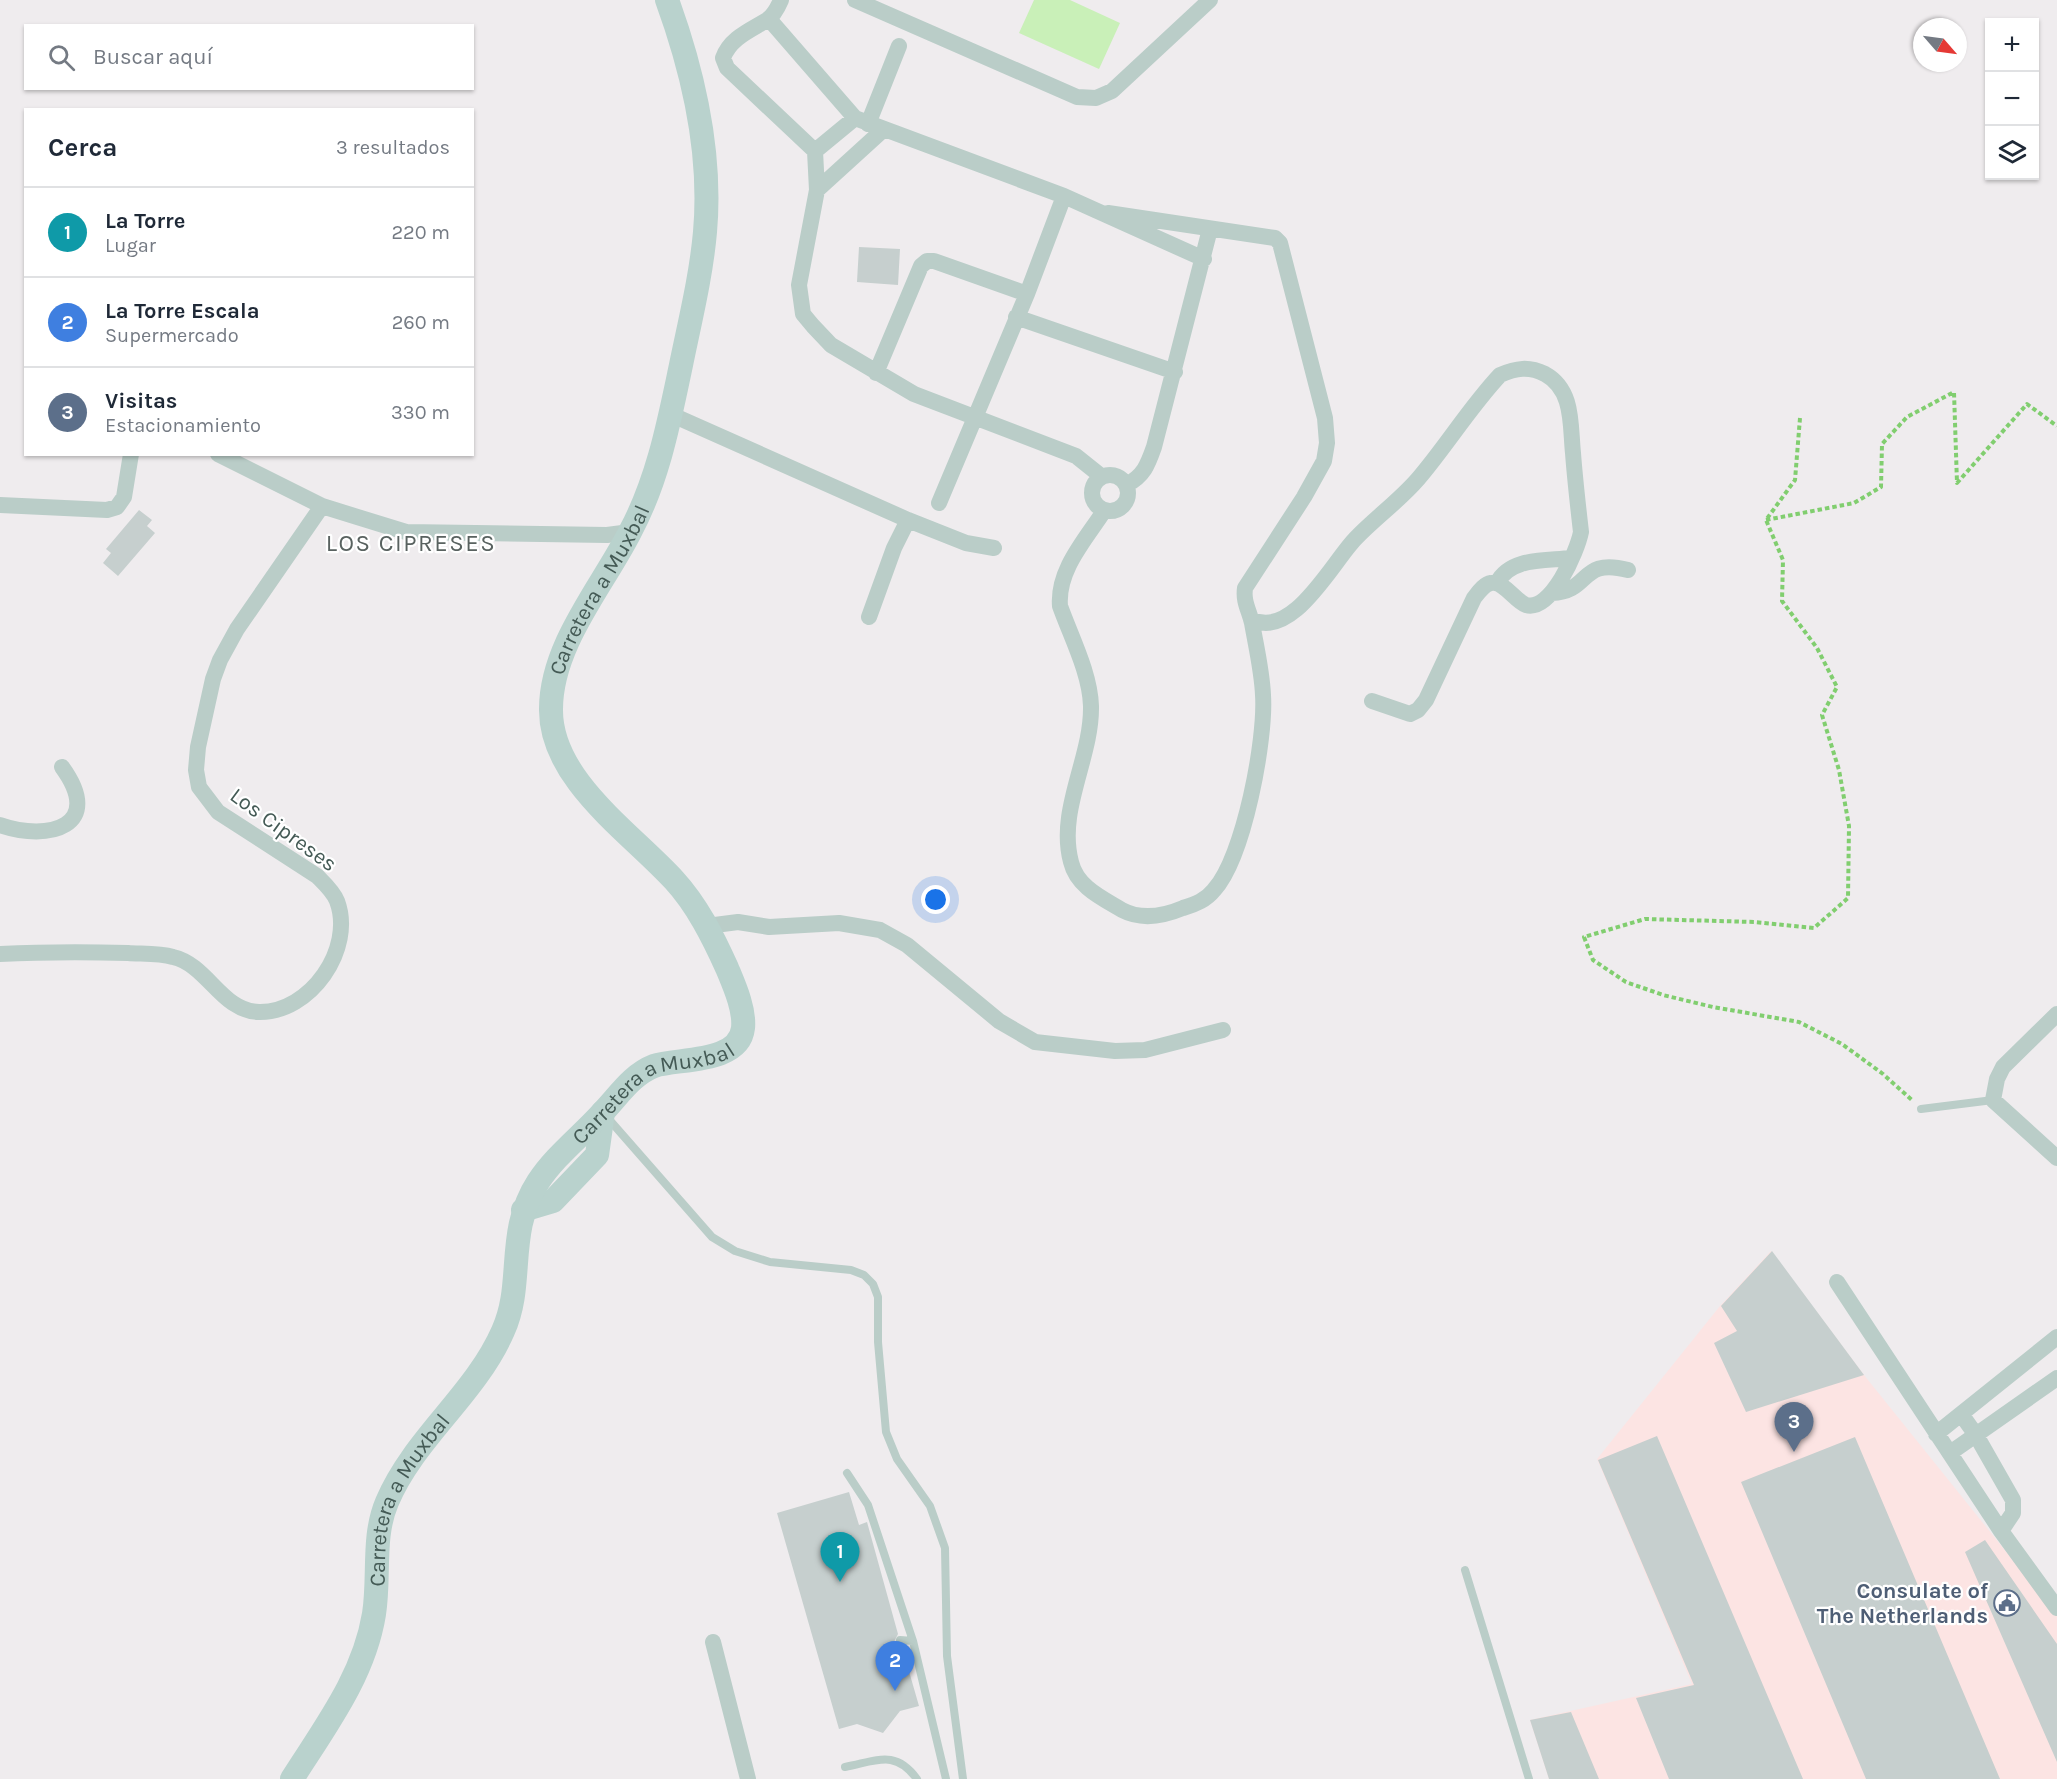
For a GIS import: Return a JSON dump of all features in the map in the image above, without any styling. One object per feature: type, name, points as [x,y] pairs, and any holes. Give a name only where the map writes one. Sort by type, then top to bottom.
[{"type":"street","name":"Carretera a Muxbal","points":[[292,1779],[351,1684],[367,1646],[375,1610],[378,1529],[388,1499],[423,1441],[467,1388],[506,1326],[518,1230],[523,1210],[538,1182],[557,1158],[638,1074],[655,1066],[721,1054],[738,1040],[743,1028],[736,991],[707,926],[678,884],[574,780],[557,748],[550,714],[553,681],[573,633],[619,534],[647,496],[660,460],[701,266],[707,201],[699,111],[690,69],[667,0]]},
{"type":"street","points":[[781,0],[768,19],[753,26],[725,52],[724,63],[815,151],[817,190],[799,285],[803,314],[831,345],[914,394],[1076,456],[1101,476],[1115,475],[1126,484],[1128,492],[1124,505],[1118,510],[1104,511],[1096,506],[1091,495],[1092,486],[1101,476]]},
{"type":"street","points":[[855,0],[1077,97],[1088,99],[1112,91],[1210,0]]},
{"type":"street","points":[[768,19],[869,124],[1108,213],[1204,259]]},
{"type":"street","points":[[817,190],[869,124],[899,46]]},
{"type":"street","points":[[815,151],[869,124]]},
{"type":"street","points":[[939,503],[1027,294],[1064,196]]},
{"type":"street","points":[[1104,511],[1065,572],[1059,594],[1060,606],[1085,676],[1091,706],[1079,780],[1068,821],[1068,845],[1071,863],[1083,884],[1130,914],[1151,916],[1169,914],[1203,901],[1224,877],[1240,836],[1262,742],[1263,694],[1251,619],[1244,598],[1245,588],[1304,497],[1324,461],[1327,443],[1325,418],[1280,243],[1275,238],[1108,213]]},
{"type":"street","points":[[1126,484],[1138,479],[1148,463],[1210,230]]},
{"type":"street","points":[[876,373],[921,266],[927,261],[934,261],[1027,294]]},
{"type":"street","points":[[1016,317],[1174,372]]},
{"type":"street","points":[[1251,619],[1260,624],[1279,621],[1306,601],[1354,540],[1417,480],[1500,375],[1514,369],[1537,370],[1553,379],[1564,393],[1570,415],[1581,532],[1578,546],[1552,593],[1544,603],[1534,607],[1523,604],[1497,583],[1491,583],[1474,598],[1431,690],[1418,710],[1410,714],[1372,701]]},
{"type":"street","points":[[670,414],[908,520],[966,543],[994,548]]},
{"type":"street","points":[[0,505],[107,510],[117,507],[124,497],[131,456]]},
{"type":"street","points":[[222,456],[322,506],[405,532],[619,534]]},
{"type":"street","name":"Los Cipreses","points":[[0,954],[96,952],[173,957],[194,965],[230,1001],[259,1012],[276,1009],[302,996],[320,980],[332,963],[339,942],[340,921],[337,902],[328,887],[317,876],[218,812],[199,787],[196,770],[198,747],[213,679],[220,660],[237,629],[322,506]]},
{"type":"street","points":[[868,616],[894,548],[908,520]]},
{"type":"street","points":[[1497,583],[1507,569],[1516,565],[1571,558]]},
{"type":"street","points":[[1552,593],[1564,592],[1576,587],[1592,570],[1603,566],[1628,570]]},
{"type":"street","points":[[0,825],[47,830],[70,823],[77,811],[79,797],[75,784],[62,767]]},
{"type":"street","points":[[707,926],[738,922],[769,927],[839,923],[880,930],[907,945],[999,1022],[1035,1041],[1115,1051],[1145,1050],[1223,1030]]},
{"type":"street","points":[[2057,1014],[2003,1067],[1997,1079],[1993,1100],[2057,1158]]},
{"type":"street","points":[[1837,1282],[2001,1531],[2057,1607]]},
{"type":"street","points":[[1936,1434],[2057,1337]]},
{"type":"street","points":[[1950,1453],[2057,1378]]},
{"type":"street","points":[[1960,1414],[1976,1435],[2015,1506],[2001,1531]]},
{"type":"street","points":[[713,1642],[748,1779]]},
{"type":"lane","points":[[1922,1109],[1993,1100]]},
{"type":"lane","points":[[603,1112],[712,1237],[735,1251],[770,1262],[851,1270],[864,1275],[873,1284],[878,1296],[878,1342],[886,1432],[897,1459],[930,1506],[945,1548],[947,1656],[963,1779]]},
{"type":"lane","points":[[847,1473],[868,1505],[913,1641],[946,1779]]},
{"type":"lane","points":[[1465,1570],[1529,1779]]},
{"type":"lane","points":[[900,1640],[913,1641]]},
{"type":"lane","points":[[845,1767],[894,1758],[907,1766],[917,1779]]},
{"type":"path","points":[[1766,520],[1854,503],[1881,487],[1882,444],[1907,417],[1954,392],[1957,483],[2026,404],[2057,426]]},
{"type":"path","points":[[1766,520],[1796,480],[1800,418]]},
{"type":"path","points":[[1766,520],[1783,560],[1782,601],[1818,648],[1837,687],[1822,715],[1839,770],[1849,826],[1848,898],[1814,928],[1755,922],[1645,919],[1584,937],[1593,960],[1626,982],[1664,995],[1713,1007],[1799,1022],[1842,1044],[1883,1074],[1922,1109]]},
{"type":"shaded area","points":[[1771,1251],[1864,1375],[2057,1615],[2057,1779],[1549,1779],[1530,1720],[1692,1684],[1597,1459],[1720,1306]]},
{"type":"green space","points":[[1034,0],[1070,0],[1120,23],[1099,69],[1019,33]]},
{"type":"building","points":[[859,247],[900,249],[898,285],[857,282]]},
{"type":"building","points":[[139,510],[152,520],[147,526],[155,533],[118,576],[103,563],[111,553],[106,549]]},
{"type":"building","points":[[1772,1251],[1864,1375],[1746,1412],[1714,1343],[1737,1331],[1721,1306]]},
{"type":"building","points":[[1657,1436],[1803,1779],[1669,1779],[1636,1698],[1694,1685],[1598,1460]]},
{"type":"building","points":[[1855,1437],[2000,1779],[1866,1779],[1741,1482]]},
{"type":"building","points":[[849,1492],[859,1525],[867,1522],[898,1634],[894,1642],[902,1647],[919,1706],[900,1711],[883,1733],[857,1724],[839,1729],[777,1513]]},
{"type":"building","points":[[1985,1540],[2057,1644],[2057,1762],[1965,1552]]},
{"type":"building","points":[[1571,1712],[1599,1779],[1549,1779],[1530,1720]]},
{"type":"place","name":"Visitas","points":[[1794,1452]]},
{"type":"place","name":"La Torre","points":[[840,1582]]},
{"type":"place","name":"Consulate of The Netherlands","points":[[2007,1603]]},
{"type":"place","name":"La Torre Escala","points":[[895,1691]]},
{"type":"district","name":"LOS CIPRESES","points":[[411,543]]}]
